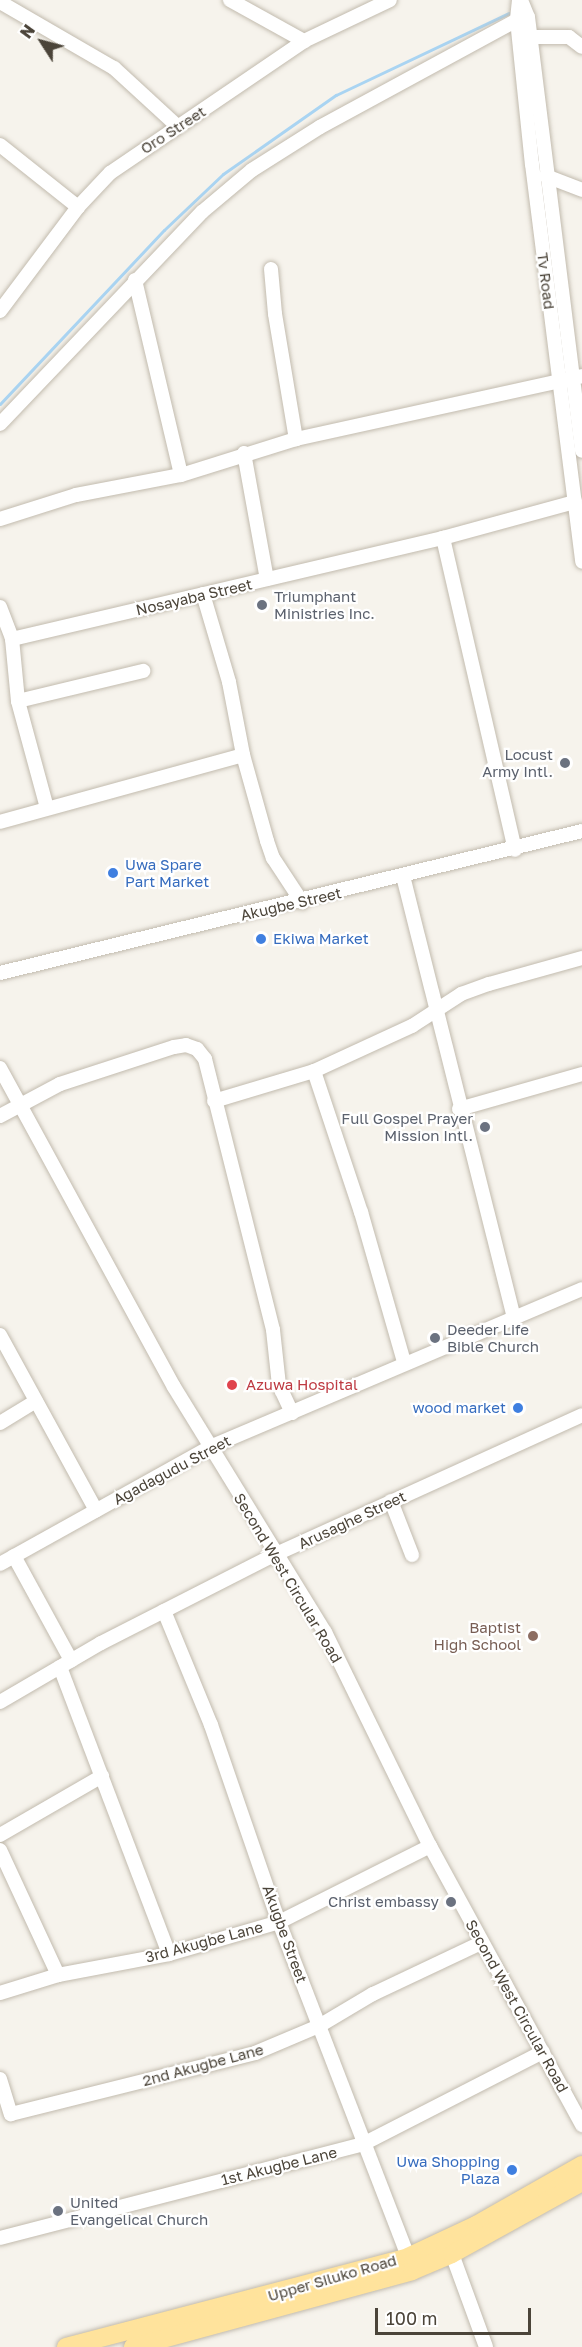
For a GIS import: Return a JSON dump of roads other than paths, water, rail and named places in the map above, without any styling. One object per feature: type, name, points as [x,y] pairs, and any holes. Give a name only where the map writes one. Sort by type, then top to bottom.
[{"type":"main road","name":"Upper Siluko Road","points":[[66,2347],[408,2257],[476,2225],[582,2165]]},
{"type":"main road","name":"Upper Siluko Road","points":[[133,2347],[412,2271],[452,2254],[582,2182]]},
{"type":"street","points":[[230,0],[304,41]]},
{"type":"street","name":"Oro Street","points":[[0,311],[78,207],[110,173],[304,41],[390,0]]},
{"type":"street","name":"Tv Road","points":[[520,0],[517,20],[572,378],[575,502],[582,562]]},
{"type":"street","name":"Tv Road","points":[[520,0],[530,37],[582,451]]},
{"type":"street","points":[[0,2],[114,68],[177,126]]},
{"type":"street","points":[[0,424],[202,212],[252,170],[320,127],[517,20]]},
{"type":"street","points":[[530,37],[569,37],[582,47]]},
{"type":"street","points":[[0,145],[78,207]]},
{"type":"street","points":[[546,176],[582,190]]},
{"type":"street","points":[[272,269],[274,314],[296,440]]},
{"type":"street","points":[[135,280],[181,475]]},
{"type":"street","points":[[0,519],[76,495],[181,475],[244,453],[296,440],[572,378]]},
{"type":"street","points":[[244,453],[267,579]]},
{"type":"street","name":"Nosayaba Street","points":[[9,649],[203,594],[443,538],[575,502]]},
{"type":"street","points":[[443,538],[515,850]]},
{"type":"street","points":[[203,594],[229,681],[243,755],[273,858],[302,902]]},
{"type":"street","points":[[1,611],[18,701],[47,808]]},
{"type":"street","points":[[18,701],[143,671]]},
{"type":"street","points":[[0,822],[243,755]]},
{"type":"street","name":"Akugbe Street","points":[[0,973],[112,943],[302,902],[515,850],[582,831]]},
{"type":"street","points":[[403,876],[438,1011],[459,1109],[513,1315]]},
{"type":"street","points":[[214,1101],[314,1071],[438,1011],[461,994],[582,958]]},
{"type":"street","points":[[0,1116],[60,1084],[186,1045],[205,1059],[273,1330],[279,1385],[292,1413]]},
{"type":"street","name":"Second West Circular Road","points":[[0,1068],[210,1447],[274,1555],[325,1632],[430,1846],[582,2125]]},
{"type":"street","points":[[314,1071],[361,1212],[404,1362]]},
{"type":"street","points":[[459,1109],[582,1074]]},
{"type":"street","name":"Agadagudu Street","points":[[0,1564],[210,1447],[513,1315],[582,1289]]},
{"type":"street","points":[[0,1335],[96,1510]]},
{"type":"street","points":[[0,1423],[36,1401]]},
{"type":"street","name":"Arusaghe Street","points":[[0,1702],[164,1611],[274,1555],[582,1415]]},
{"type":"street","points":[[391,1501],[412,1555]]},
{"type":"street","points":[[14,1556],[66,1664],[102,1776],[169,1954]]},
{"type":"street","name":"Akugbe Street","points":[[164,1611],[211,1725],[279,1922],[408,2257]]},
{"type":"street","points":[[0,1835],[102,1776]]},
{"type":"street","name":"3rd Akugbe Lane","points":[[0,1993],[58,1975],[169,1954],[279,1922],[430,1846]]},
{"type":"street","points":[[0,1850],[58,1975]]},
{"type":"street","name":"2nd Akugbe Lane","points":[[0,2079],[11,2114],[255,2053],[319,2026],[373,1994],[481,1943]]},
{"type":"street","name":"1st Akugbe Lane","points":[[0,2238],[363,2144],[543,2052]]},
{"type":"street","points":[[452,2254],[486,2347]]},
{"type":"waterway","points":[[0,404],[164,230],[223,174],[336,95],[509,13]]},
{"type":"place","name":"Triumphant Ministries Inc.","points":[[262,605]]},
{"type":"place","name":"Locust Army Intl.","points":[[565,763]]},
{"type":"place","name":"Uwa Spare Part Market","points":[[113,873]]},
{"type":"place","name":"Ekiwa Market","points":[[261,939]]},
{"type":"place","name":"Full Gospel Prayer Mission Intl.","points":[[485,1127]]},
{"type":"place","name":"Deeder Life Bible Church","points":[[435,1338]]},
{"type":"place","name":"Azuwa Hospital","points":[[232,1385]]},
{"type":"place","name":"wood market","points":[[518,1408]]},
{"type":"place","name":"Baptist High School","points":[[533,1636]]},
{"type":"place","name":"Christ embassy","points":[[451,1902]]},
{"type":"place","name":"Uwa Shopping Plaza","points":[[512,2170]]},
{"type":"place","name":"United Evangelical Church","points":[[58,2211]]}]
